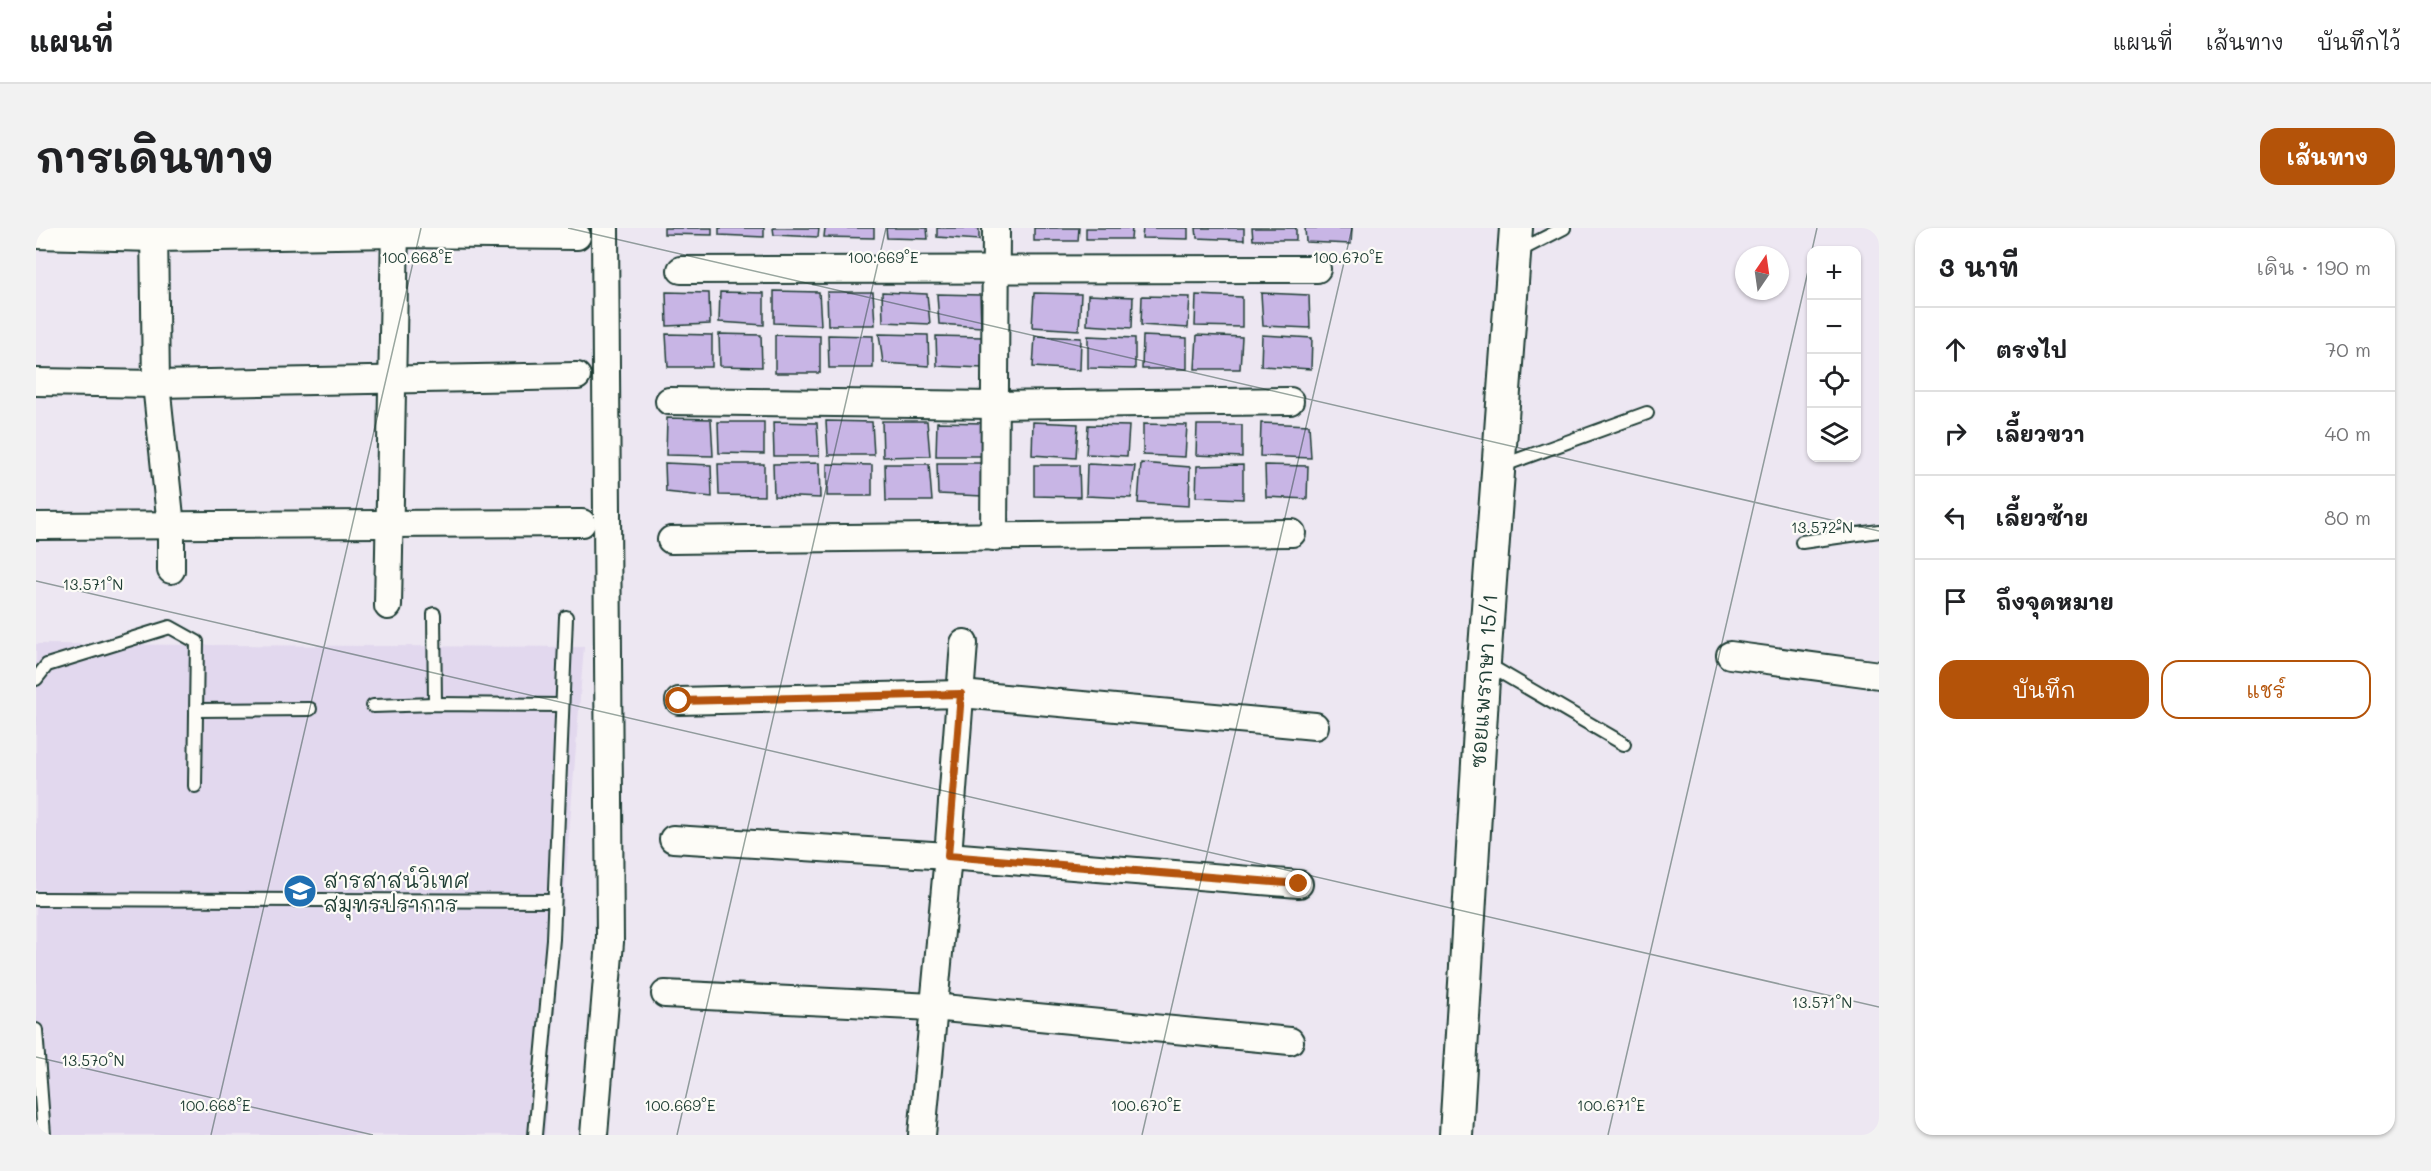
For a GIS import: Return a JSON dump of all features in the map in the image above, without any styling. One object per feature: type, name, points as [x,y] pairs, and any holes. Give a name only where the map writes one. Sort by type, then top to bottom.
[{"type":"street","points":[[594,1135],[610,942],[605,228]]},
{"type":"street","points":[[994,537],[996,228]]},
{"type":"street","points":[[388,606],[395,231]]},
{"type":"street","points":[[36,236],[395,231],[577,236]]},
{"type":"street","points":[[155,233],[156,384],[171,526],[171,570]]},
{"type":"street","name":"ซอยแพรกษา 15/1","points":[[1456,1135],[1484,662],[1514,241]]},
{"type":"street","points":[[681,270],[1317,269]]},
{"type":"street","points":[[36,382],[156,384],[577,376]]},
{"type":"street","points":[[669,401],[995,405],[1290,401]]},
{"type":"street","points":[[36,526],[582,523]]},
{"type":"street","points":[[671,540],[1292,533]]},
{"type":"street","points":[[922,1135],[948,856],[964,643]]},
{"type":"street","points":[[1730,655],[1879,675]]},
{"type":"street","points":[[679,701],[961,694],[1315,726]]},
{"type":"street","points":[[673,839],[948,856],[1299,884]]},
{"type":"street","points":[[665,994],[933,1007],[1290,1041]]},
{"type":"lane","points":[[1514,241],[1564,228]]},
{"type":"lane","points":[[1497,467],[1647,413]]},
{"type":"lane","points":[[1802,542],[1879,531]]},
{"type":"lane","points":[[434,614],[435,704]]},
{"type":"lane","points":[[535,1135],[553,939],[566,617]]},
{"type":"lane","points":[[36,679],[47,664],[170,627],[197,642],[195,786]]},
{"type":"lane","points":[[1484,662],[1624,744]]},
{"type":"lane","points":[[374,706],[562,705]]},
{"type":"lane","points":[[196,710],[310,709]]},
{"type":"lane","points":[[36,899],[554,901]]},
{"type":"lane","points":[[36,1030],[44,1135]]},
{"type":"shaded area","name":"สารสาสน์วิเทศ สมุทรปราการ","points":[[36,644],[584,647],[545,1135],[36,1135]]},
{"type":"building","points":[[664,228],[712,228],[712,235],[664,234]]},
{"type":"building","points":[[719,228],[764,228],[764,237],[719,235]]},
{"type":"building","points":[[773,228],[819,228],[818,237],[774,235]]},
{"type":"building","points":[[825,228],[874,228],[874,238],[824,237]]},
{"type":"building","points":[[886,228],[927,228],[928,239],[887,238]]},
{"type":"building","points":[[937,228],[979,228],[979,240],[937,237]]},
{"type":"building","points":[[1034,228],[1079,228],[1078,241],[1034,241]]},
{"type":"building","points":[[1086,228],[1132,228],[1131,239],[1086,239]]},
{"type":"building","points":[[1143,228],[1188,228],[1188,239],[1142,238]]},
{"type":"building","points":[[1196,228],[1244,228],[1244,240],[1197,238]]},
{"type":"building","points":[[1252,228],[1296,228],[1296,240],[1253,240]]},
{"type":"building","points":[[1305,228],[1352,228],[1351,244],[1306,242]]},
{"type":"building","points":[[774,291],[819,292],[821,325],[774,323]]},
{"type":"building","points":[[666,292],[709,293],[710,324],[667,326]]},
{"type":"building","points":[[720,292],[764,293],[764,325],[719,322]]},
{"type":"building","points":[[827,292],[873,292],[875,325],[828,325]]},
{"type":"building","points":[[882,292],[927,294],[930,324],[883,322]]},
{"type":"building","points":[[1034,293],[1081,294],[1079,330],[1032,327]]},
{"type":"building","points":[[1261,293],[1309,295],[1310,328],[1263,326]]},
{"type":"building","points":[[937,294],[980,295],[981,327],[939,324]]},
{"type":"building","points":[[1088,295],[1133,297],[1132,328],[1087,325]]},
{"type":"building","points":[[1196,295],[1242,297],[1242,327],[1195,326]]},
{"type":"building","points":[[1142,296],[1190,297],[1188,328],[1141,325]]},
{"type":"building","points":[[666,334],[712,335],[712,367],[668,367]]},
{"type":"building","points":[[719,334],[761,335],[762,367],[720,366]]},
{"type":"building","points":[[879,334],[928,335],[929,366],[883,363]]},
{"type":"building","points":[[775,335],[820,336],[820,373],[775,373]]},
{"type":"building","points":[[828,335],[873,336],[873,368],[829,368]]},
{"type":"building","points":[[1197,335],[1242,337],[1240,369],[1195,369]]},
{"type":"building","points":[[1262,335],[1312,338],[1311,369],[1261,366]]},
{"type":"building","points":[[936,336],[983,337],[983,368],[937,366]]},
{"type":"building","points":[[1035,336],[1081,338],[1080,370],[1033,367]]},
{"type":"building","points":[[1088,336],[1135,338],[1135,369],[1088,368]]},
{"type":"building","points":[[1143,336],[1187,338],[1187,369],[1142,369]]},
{"type":"building","points":[[667,418],[711,419],[713,456],[666,455]]},
{"type":"building","points":[[826,421],[872,422],[874,455],[828,455]]},
{"type":"building","points":[[882,421],[927,421],[930,456],[883,457]]},
{"type":"building","points":[[718,422],[764,422],[764,454],[719,453]]},
{"type":"building","points":[[773,422],[817,423],[819,456],[774,456]]},
{"type":"building","points":[[937,422],[983,423],[982,456],[936,456]]},
{"type":"building","points":[[1033,422],[1078,424],[1076,458],[1032,455]]},
{"type":"building","points":[[1261,423],[1309,425],[1311,458],[1260,456]]},
{"type":"building","points":[[1143,424],[1187,425],[1185,457],[1143,455]]},
{"type":"building","points":[[1088,425],[1129,426],[1127,456],[1086,454]]},
{"type":"building","points":[[1197,425],[1242,425],[1242,457],[1196,455]]},
{"type":"building","points":[[665,463],[711,465],[712,497],[666,492]]},
{"type":"building","points":[[819,463],[820,498],[774,496],[773,464]]},
{"type":"building","points":[[937,463],[983,463],[983,496],[938,494]]},
{"type":"building","points":[[1141,463],[1190,467],[1189,506],[1138,503]]},
{"type":"building","points":[[718,464],[764,464],[764,496],[719,495]]},
{"type":"building","points":[[827,464],[872,465],[872,496],[827,496]]},
{"type":"building","points":[[885,464],[929,464],[932,501],[886,501]]},
{"type":"building","points":[[1087,464],[1135,466],[1131,498],[1086,496]]},
{"type":"building","points":[[1034,465],[1079,465],[1080,497],[1034,496]]},
{"type":"building","points":[[1243,465],[1243,499],[1196,497],[1197,466]]},
{"type":"building","points":[[1265,465],[1308,466],[1307,499],[1266,497]]},
{"type":"place","name":"สารสาสน์วิเทศ สมุทรปราการ","points":[[300,891]]},
{"type":"route","points":[[679,701],[961,694],[948,856],[1299,884]]}]
